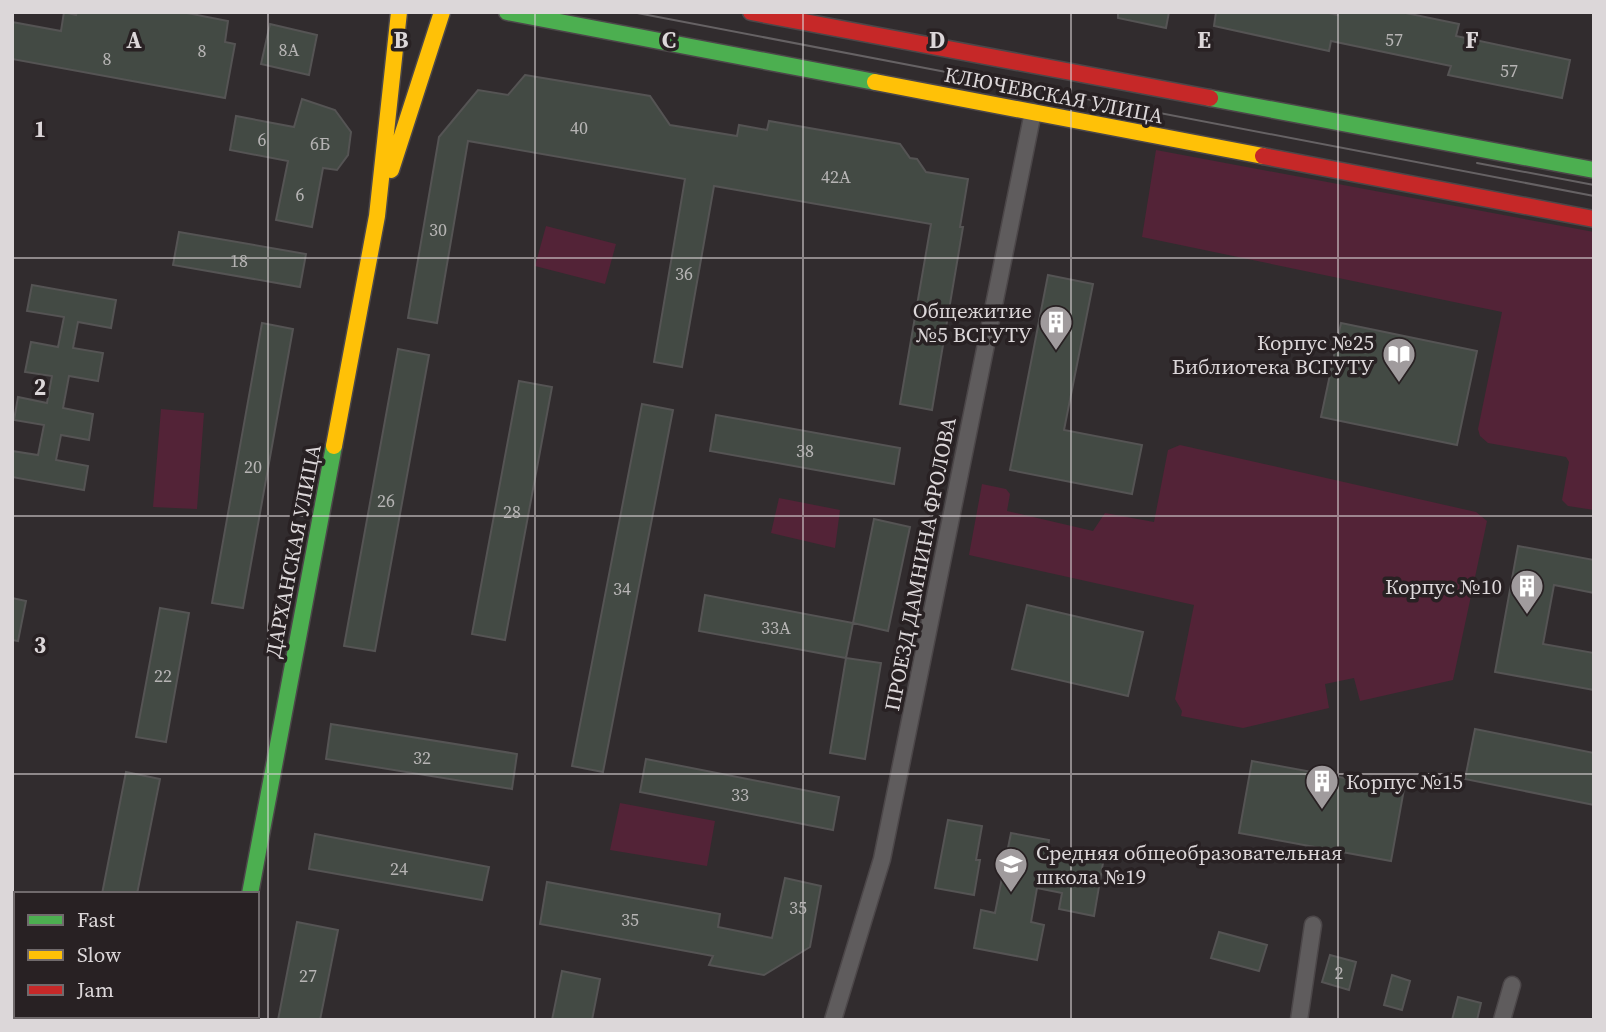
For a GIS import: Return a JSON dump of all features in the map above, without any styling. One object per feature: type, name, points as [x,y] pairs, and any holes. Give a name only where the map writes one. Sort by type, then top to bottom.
[{"type":"main road","name":"ДАРХАНСКАЯ УЛИЦА","points":[[250,892],[377,216],[399,12]]},
{"type":"main road","name":"ДАРХАНСКАЯ УЛИЦА","points":[[377,216],[442,12]]},
{"type":"main road","name":"КЛЮЧЕВСКАЯ УЛИЦА","points":[[507,12],[1594,219]]},
{"type":"main road","name":"КЛЮЧЕВСКАЯ УЛИЦА","points":[[751,12],[1185,96],[1594,170]]},
{"type":"street","name":"ПРОЕЗД ДАМНИНА ФРОЛОВА","points":[[833,1020],[882,859],[1033,112]]},
{"type":"street","points":[[1299,1020],[1313,925]]},
{"type":"street","points":[[1502,1020],[1512,985]]},
{"type":"shaded area","points":[[1156,150],[1594,232],[1594,510],[1568,506],[1562,500],[1569,462],[1566,457],[1488,443],[1480,436],[1478,429],[1502,312],[1142,237]]},
{"type":"shaded area","points":[[546,226],[616,244],[605,284],[535,266]]},
{"type":"shaded area","points":[[161,409],[204,413],[197,509],[153,507]]},
{"type":"shaded area","points":[[1180,445],[1476,512],[1487,521],[1453,680],[1360,701],[1354,678],[1325,684],[1329,708],[1243,728],[1181,716],[1182,711],[1175,699],[1194,605],[969,555],[982,484],[1006,489],[1010,494],[1007,511],[1093,531],[1105,513],[1154,522],[1168,450]]},
{"type":"shaded area","points":[[779,498],[840,510],[835,548],[771,533]]},
{"type":"shaded area","points":[[620,803],[715,821],[707,866],[610,850]]},
{"type":"building","points":[[64,12],[76,15],[77,12],[182,12],[228,21],[225,42],[235,44],[225,98],[12,59],[12,22],[61,31]]},
{"type":"building","points":[[1118,12],[1169,12],[1166,28],[1118,18]]},
{"type":"building","points":[[1216,12],[1325,12],[1337,15],[1337,12],[1401,12],[1459,24],[1456,36],[1570,60],[1562,98],[1448,75],[1451,66],[1331,41],[1329,51],[1214,26]]},
{"type":"building","points":[[270,24],[317,35],[309,75],[261,64]]},
{"type":"building","points":[[525,75],[650,96],[670,125],[737,136],[739,125],[767,130],[769,121],[900,144],[910,158],[917,159],[926,172],[968,179],[960,227],[963,227],[932,410],[900,404],[931,224],[714,186],[682,367],[654,362],[685,179],[468,141],[437,323],[408,318],[439,137],[478,90],[508,95]]},
{"type":"building","points":[[302,99],[335,110],[351,132],[348,155],[337,170],[323,168],[312,227],[276,220],[288,161],[230,150],[236,116],[294,127]]},
{"type":"building","points":[[179,232],[306,254],[300,287],[173,265]]},
{"type":"building","name":"Общежитие №5 ВСГУТУ","points":[[1048,275],[1093,284],[1064,430],[1142,445],[1132,494],[1010,470]]},
{"type":"building","points":[[32,285],[116,300],[111,328],[78,322],[73,348],[103,353],[98,381],[69,376],[63,408],[93,414],[89,440],[61,435],[56,460],[88,466],[84,490],[12,477],[12,451],[38,455],[44,425],[14,420],[18,397],[47,403],[52,376],[25,372],[31,342],[58,347],[64,317],[27,311]]},
{"type":"building","points":[[262,323],[293,329],[243,608],[212,603]]},
{"type":"building","name":"Корпус №25 Библиотека ВСГУТУ","points":[[1341,323],[1477,351],[1457,445],[1321,417]]},
{"type":"building","points":[[398,349],[429,355],[375,651],[344,646]]},
{"type":"building","points":[[519,381],[552,387],[505,640],[472,634]]},
{"type":"building","points":[[642,404],[673,410],[603,772],[572,766]]},
{"type":"building","points":[[716,415],[900,448],[894,484],[710,451]]},
{"type":"building","points":[[874,519],[910,527],[888,631],[853,623]]},
{"type":"building","name":"Корпус №10","points":[[1518,546],[1594,560],[1594,593],[1554,585],[1543,644],[1594,653],[1594,690],[1495,672]]},
{"type":"building","points":[[705,595],[853,623],[846,658],[699,631]]},
{"type":"building","points":[[12,598],[26,601],[18,641],[12,640]]},
{"type":"building","points":[[1027,605],[1143,632],[1128,696],[1012,669]]},
{"type":"building","points":[[160,608],[189,613],[166,742],[136,737]]},
{"type":"building","points":[[846,658],[881,663],[865,759],[830,753]]},
{"type":"building","points":[[331,724],[517,754],[512,789],[326,759]]},
{"type":"building","points":[[1475,729],[1594,753],[1594,805],[1465,779]]},
{"type":"building","points":[[646,759],[839,797],[833,830],[640,792]]},
{"type":"building","name":"Корпус №15","points":[[1252,761],[1404,789],[1391,861],[1239,833]]},
{"type":"building","points":[[126,772],[160,779],[137,892],[102,892]]},
{"type":"building","points":[[948,820],[982,826],[974,895],[935,888]]},
{"type":"building","points":[[1011,833],[1049,840],[1048,847],[1104,857],[1094,916],[1059,909],[1062,893],[1037,888],[1031,922],[1044,925],[1037,960],[974,948],[981,910],[995,913]]},
{"type":"building","points":[[315,834],[489,867],[482,900],[309,869]]},
{"type":"building","points":[[785,878],[821,886],[810,947],[764,975],[709,965],[713,956],[540,924],[547,882],[720,914],[718,927],[772,938]]},
{"type":"building","points":[[297,922],[338,930],[320,1020],[278,1020]]},
{"type":"building","points":[[1219,932],[1267,945],[1259,971],[1211,958]]},
{"type":"building","points":[[1330,955],[1356,962],[1349,990],[1322,982]]},
{"type":"building","points":[[562,971],[600,979],[592,1020],[552,1020]]},
{"type":"building","points":[[1392,975],[1410,981],[1402,1010],[1384,1005]]},
{"type":"building","points":[[1458,997],[1481,1003],[1477,1020],[1452,1020]]},
{"type":"tram line","points":[[632,12],[1594,196]]},
{"type":"tram line","points":[[1477,163],[1594,185]]},
{"type":"traffic: fast","points":[[507,12],[875,82]]},
{"type":"traffic: fast","points":[[1210,98],[1594,170]]},
{"type":"traffic: fast","points":[[250,892],[334,446]]},
{"type":"traffic: slow","points":[[334,446],[377,216],[399,12]]},
{"type":"traffic: slow","points":[[391,170],[442,12]]},
{"type":"traffic: slow","points":[[875,82],[1263,156]]},
{"type":"traffic: jam","points":[[751,12],[1210,98]]},
{"type":"traffic: jam","points":[[1263,156],[1594,219]]},
{"type":"place","name":"Общежитие №5 ВСГУТУ","points":[[1056,352]]},
{"type":"place","name":"Корпус №25 Библиотека ВСГУТУ","points":[[1399,384]]},
{"type":"place","name":"Корпус №10","points":[[1527,616]]},
{"type":"place","name":"Корпус №15","points":[[1322,811]]},
{"type":"place","name":"Средняя общеобразовательная школа №19","points":[[1011,894]]}]
